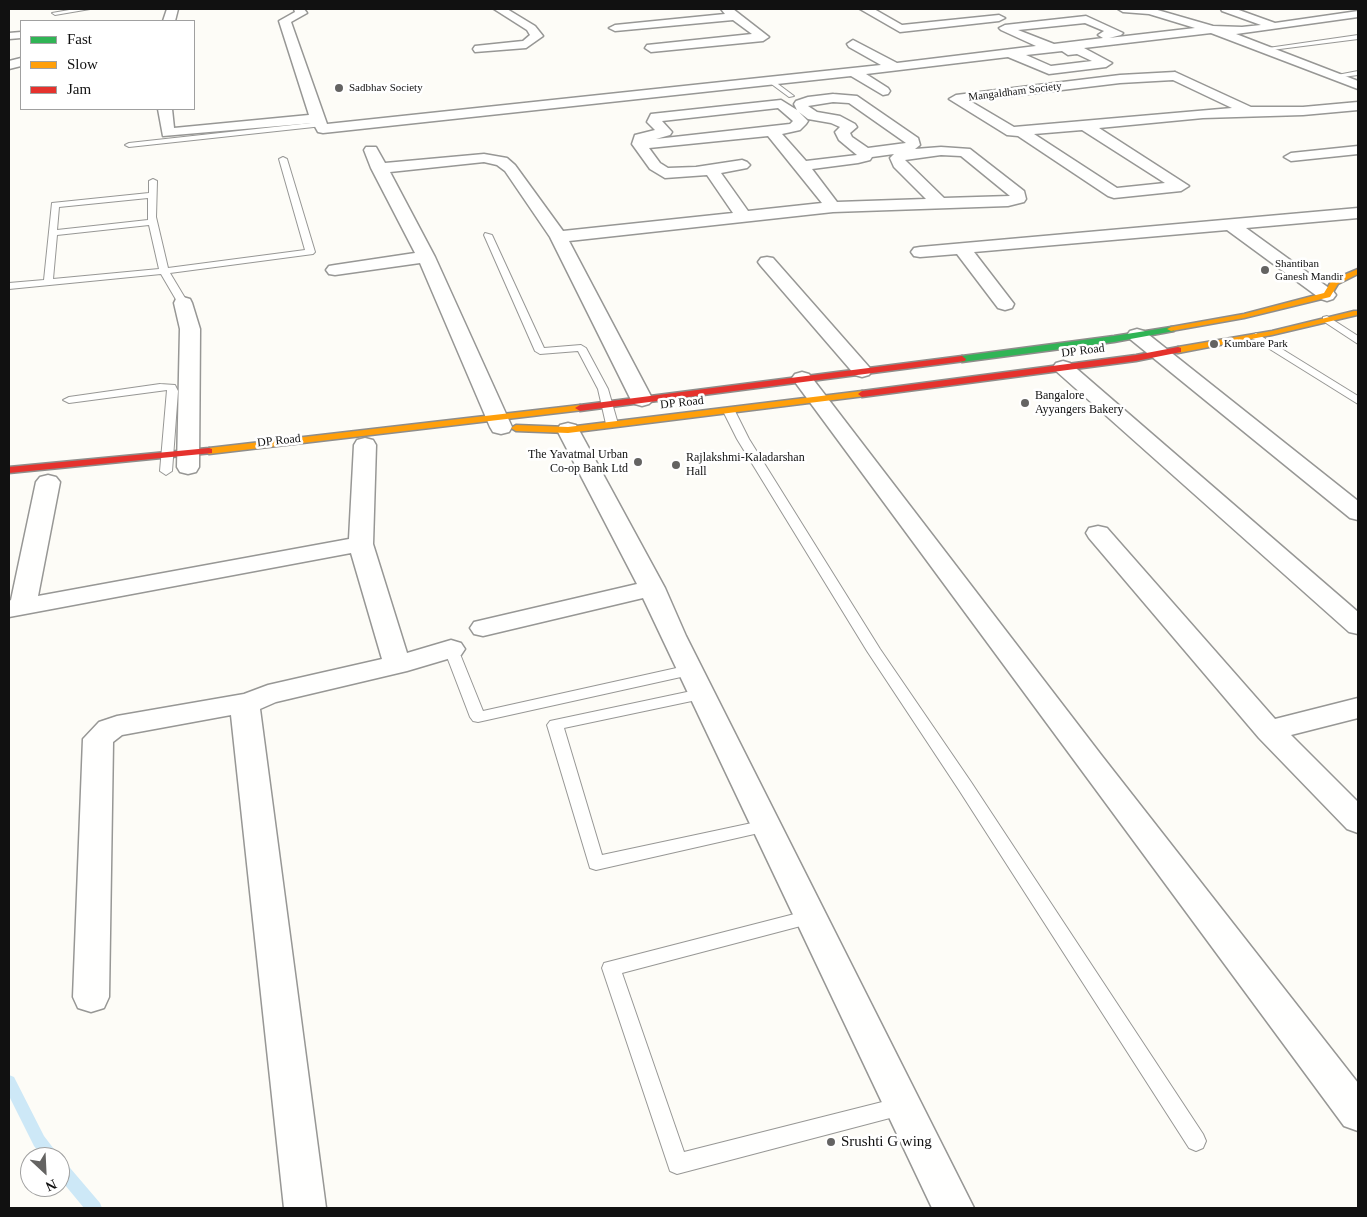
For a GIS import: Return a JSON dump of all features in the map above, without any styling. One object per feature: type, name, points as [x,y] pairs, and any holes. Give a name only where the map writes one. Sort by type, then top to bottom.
[{"type":"main road","points":[[1356,314],[1334,300],[1334,282],[1358,271]]},
{"type":"main road","name":"DP Road","points":[[245,459],[365,445],[607,403],[1137,335],[1334,300]]},
{"type":"main road","name":"DP Road","points":[[161,472],[191,462],[499,422],[568,430],[818,400],[1160,354],[1256,336],[1356,314]]},
{"type":"main road","name":"DP Road","points":[[9,470],[167,456],[191,462]]},
{"type":"street","points":[[299,9],[301,13],[285,21],[318,121],[323,129],[713,85],[771,81],[853,71],[895,67],[1014,56],[1079,50],[1106,63],[1049,70],[1014,56]]},
{"type":"street","points":[[480,49],[526,44],[537,36],[531,28],[499,9]]},
{"type":"street","points":[[866,9],[900,29],[999,18]]},
{"type":"street","points":[[1123,9],[1150,11],[1212,29],[1358,85]]},
{"type":"street","points":[[1226,9],[1276,26]]},
{"type":"street","points":[[1021,15],[1035,21],[1103,12]]},
{"type":"street","points":[[615,28],[731,13],[763,36],[651,48]]},
{"type":"street","points":[[954,71],[946,66],[1014,56],[1048,45],[1117,33],[1086,19],[1005,28],[1036,43],[1048,45],[1212,29],[1242,31],[1358,14]]},
{"type":"street","points":[[853,44],[895,67]]},
{"type":"street","points":[[1014,56],[1013,60],[1032,72],[1023,73]]},
{"type":"street","points":[[853,71],[882,91]]},
{"type":"street","name":"Mangaldham Society","points":[[1249,111],[1175,76],[1120,79],[956,99],[1012,132],[1249,111],[1303,111],[1358,106]]},
{"type":"street","points":[[833,98],[852,99],[913,141],[913,144],[906,148],[865,153],[846,140],[842,132],[850,127],[835,119],[813,116],[801,104],[808,101],[833,98]]},
{"type":"street","points":[[639,144],[772,131],[795,127],[801,121],[781,104],[666,115],[656,117],[654,122],[665,132],[640,138],[639,144],[655,166],[665,173],[742,165]]},
{"type":"street","points":[[165,110],[168,133],[318,121]]},
{"type":"street","points":[[1020,131],[1114,193],[1181,186],[1084,125]]},
{"type":"street","points":[[772,131],[833,207]]},
{"type":"street","points":[[1041,145],[1105,138]]},
{"type":"street","points":[[371,150],[426,257],[499,422]]},
{"type":"street","points":[[1291,157],[1358,150]]},
{"type":"street","points":[[558,237],[833,207],[940,203],[1008,200],[1018,199],[1018,194],[965,152],[941,151],[903,155],[897,158],[899,164],[940,203]]},
{"type":"street","points":[[802,166],[858,159],[865,157],[865,153]]},
{"type":"street","points":[[379,168],[484,158],[502,161],[510,168],[558,237],[642,400]]},
{"type":"street","points":[[823,172],[899,164]]},
{"type":"street","points":[[711,169],[743,216]]},
{"type":"street","points":[[920,252],[1358,213]]},
{"type":"street","points":[[1231,225],[1334,300]]},
{"type":"street","points":[[962,249],[1005,304]]},
{"type":"street","points":[[335,270],[426,257]]},
{"type":"street","points":[[767,262],[862,371]]},
{"type":"street","points":[[183,303],[190,329],[191,462]]},
{"type":"street","points":[[1137,335],[1358,513]]},
{"type":"street","points":[[1063,367],[1358,626]]},
{"type":"street","points":[[802,378],[1091,764],[1358,1113]]},
{"type":"street","points":[[568,430],[652,588],[810,917],[953,1208]]},
{"type":"street","points":[[365,445],[361,544],[397,665]]},
{"type":"street","points":[[48,482],[16,608],[361,544]]},
{"type":"street","points":[[1098,533],[1269,731],[1358,822]]},
{"type":"street","points":[[482,628],[652,588]]},
{"type":"street","points":[[91,997],[98,739],[109,729],[117,726],[250,702],[268,694],[397,665],[451,649]]},
{"type":"street","points":[[250,702],[245,708],[245,713],[305,1208]]},
{"type":"street","points":[[1269,731],[1358,708]]},
{"type":"lane","points":[[56,12],[87,9]]},
{"type":"lane","points":[[1264,49],[1358,38]]},
{"type":"lane","points":[[1335,76],[1358,73]]},
{"type":"lane","points":[[771,81],[792,96]]},
{"type":"lane","points":[[128,145],[318,121]]},
{"type":"lane","points":[[9,286],[164,271],[310,252],[283,159]]},
{"type":"lane","points":[[153,181],[152,222],[164,271],[183,303]]},
{"type":"lane","points":[[48,282],[55,205],[152,195]]},
{"type":"lane","points":[[52,233],[152,222]]},
{"type":"lane","points":[[488,235],[540,351],[581,348],[603,389],[612,424]]},
{"type":"lane","points":[[1327,320],[1358,341]]},
{"type":"lane","points":[[1256,336],[1358,401]]},
{"type":"lane","points":[[69,400],[170,387],[173,391],[167,456],[161,472]]},
{"type":"lane","points":[[729,411],[743,439],[874,651],[965,786],[1196,1141]]},
{"type":"lane","points":[[451,649],[478,717],[548,702],[696,682]]},
{"type":"lane","points":[[556,725],[696,682]]},
{"type":"lane","points":[[548,702],[596,863],[766,826]]},
{"type":"lane","points":[[810,917],[611,968],[677,1164],[902,1105]]},
{"type":"waterway","points":[[9,1082],[44,1147]]},
{"type":"waterway","points":[[70,1179],[94,1208]]},
{"type":"traffic: fast","points":[[962,359],[1114,339],[1171,329]]},
{"type":"traffic: slow","points":[[1171,329],[1244,316],[1327,295],[1335,282],[1358,271]]},
{"type":"traffic: slow","points":[[1178,350],[1272,333],[1354,313]]},
{"type":"traffic: slow","points":[[516,428],[568,430],[862,394]]},
{"type":"traffic: slow","points":[[209,451],[580,408]]},
{"type":"traffic: jam","points":[[862,394],[1136,358],[1178,350]]},
{"type":"traffic: jam","points":[[580,408],[962,359]]},
{"type":"traffic: jam","points":[[9,470],[209,451]]},
{"type":"place","name":"Sadbhav Society","points":[[339,88]]},
{"type":"place","name":"Shantiban Ganesh Mandir","points":[[1265,270]]},
{"type":"place","name":"Kumbare Park","points":[[1214,344]]},
{"type":"place","name":"Bangalore Ayyangers Bakery","points":[[1025,403]]},
{"type":"place","name":"The Yavatmal Urban Co-op Bank Ltd","points":[[638,462]]},
{"type":"place","name":"Rajlakshmi-Kaladarshan Hall","points":[[676,465]]},
{"type":"place","name":"Srushti G wing","points":[[831,1142]]}]
